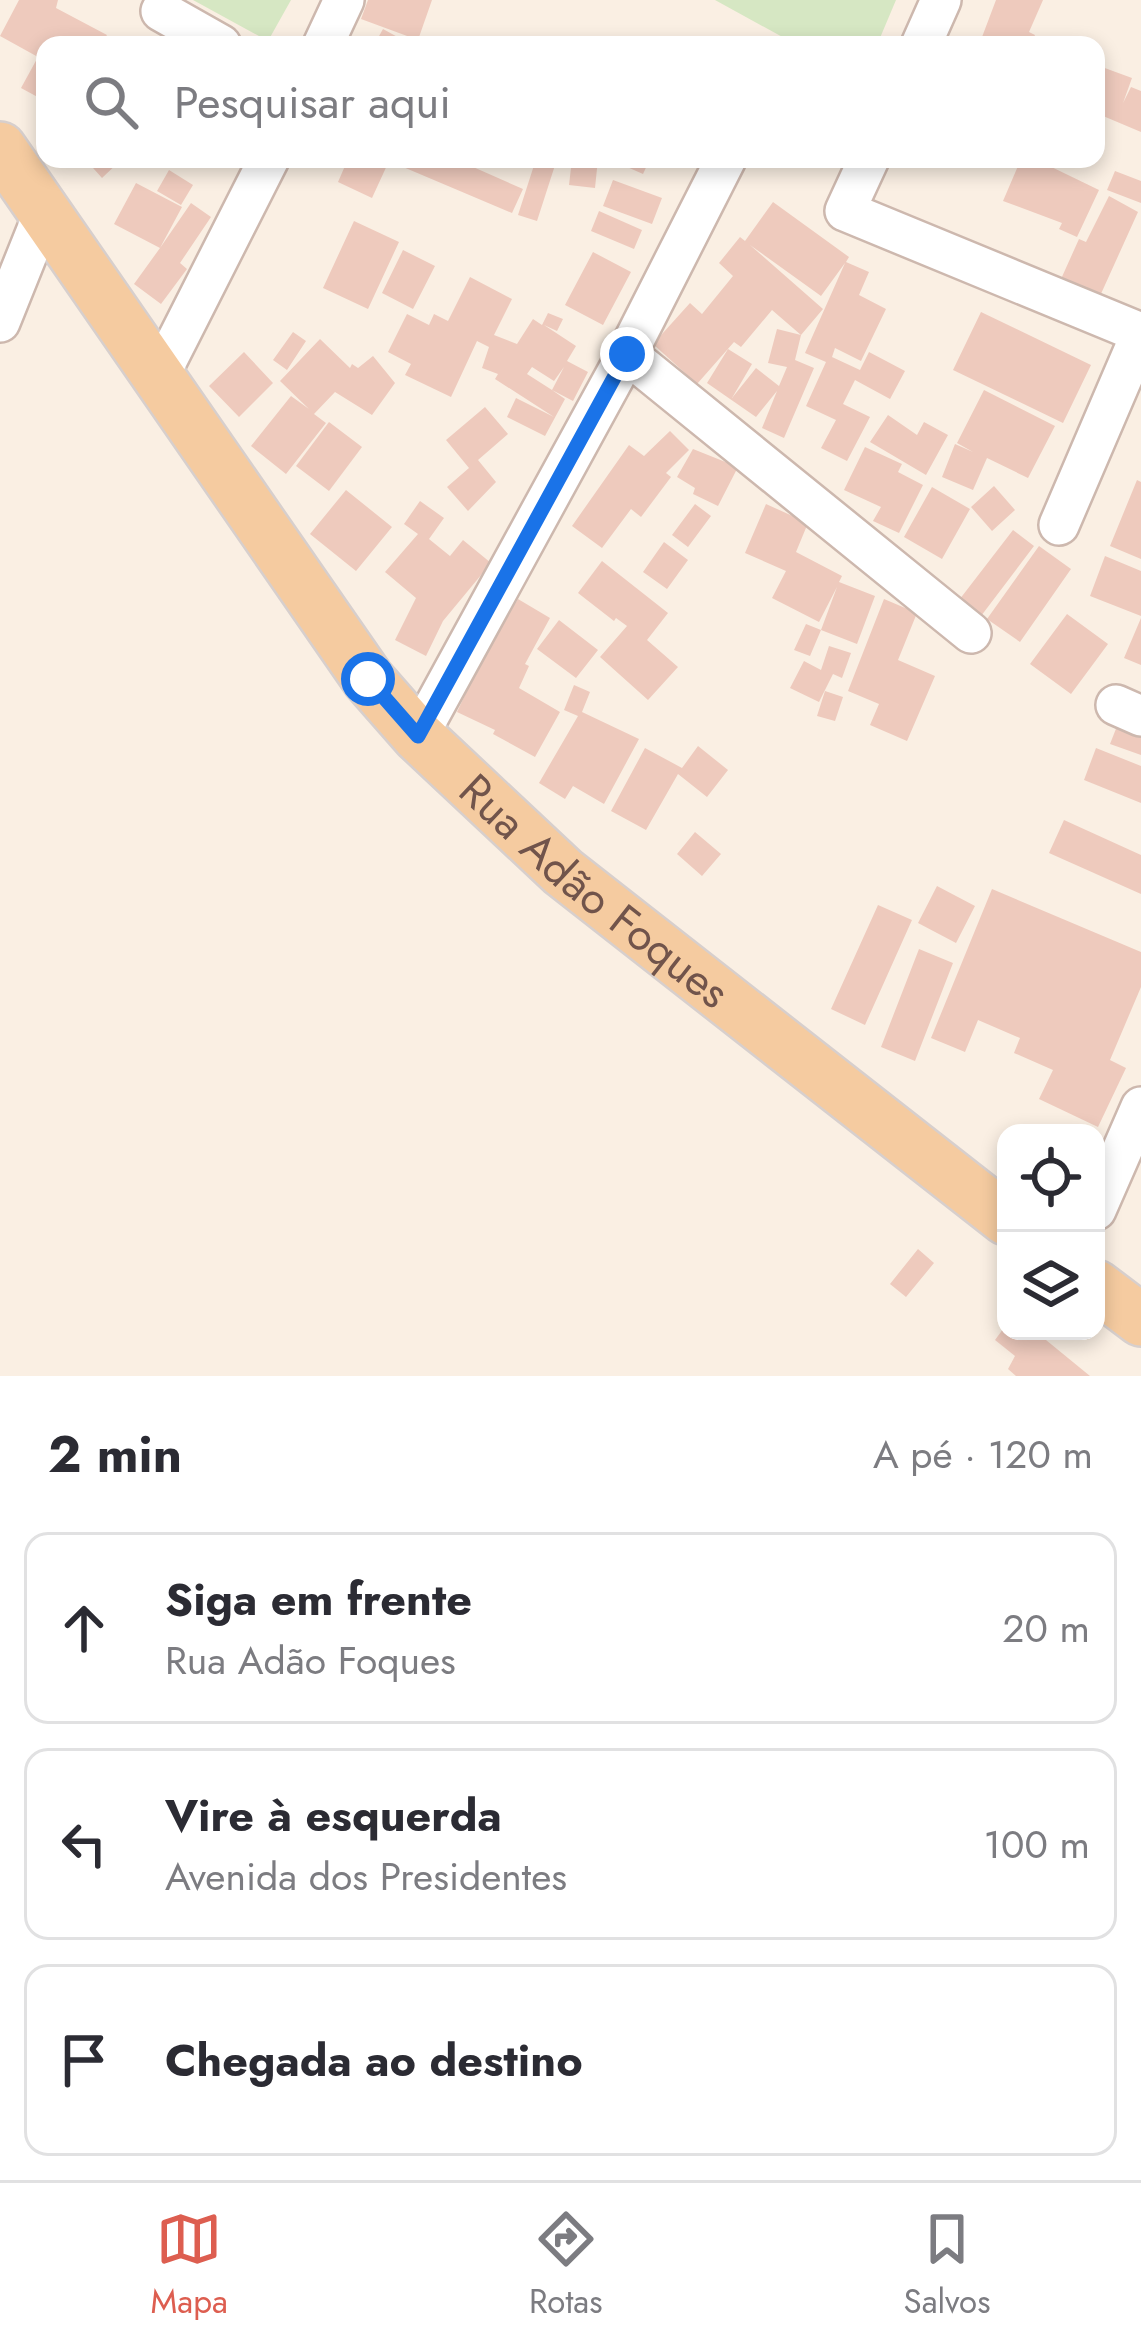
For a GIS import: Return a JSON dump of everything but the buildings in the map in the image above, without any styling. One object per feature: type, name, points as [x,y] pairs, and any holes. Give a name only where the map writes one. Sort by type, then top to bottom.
[{"type":"main road","name":"Rua Adão Foques","points":[[0,148],[368,679],[418,736],[563,872],[997,1213]]},
{"type":"main road","points":[[1105,1293],[1141,1320]]},
{"type":"street","points":[[327,36],[344,0]]},
{"type":"street","points":[[925,36],[941,0]]},
{"type":"street","points":[[161,10],[206,36]]},
{"type":"street","points":[[159,376],[264,168]]},
{"type":"street","points":[[418,736],[627,354],[721,168]]},
{"type":"street","points":[[865,168],[845,211],[1141,334],[1060,525]]},
{"type":"street","points":[[0,322],[45,210]]},
{"type":"street","points":[[627,354],[971,633]]},
{"type":"street","points":[[1105,1199],[1129,1171],[1141,1108]]},
{"type":"green space","points":[[193,0],[291,0],[271,36],[259,36]]},
{"type":"green space","points":[[715,0],[896,0],[881,36],[781,36]]},
{"type":"route","points":[[368,679],[418,736],[627,354]]}]
